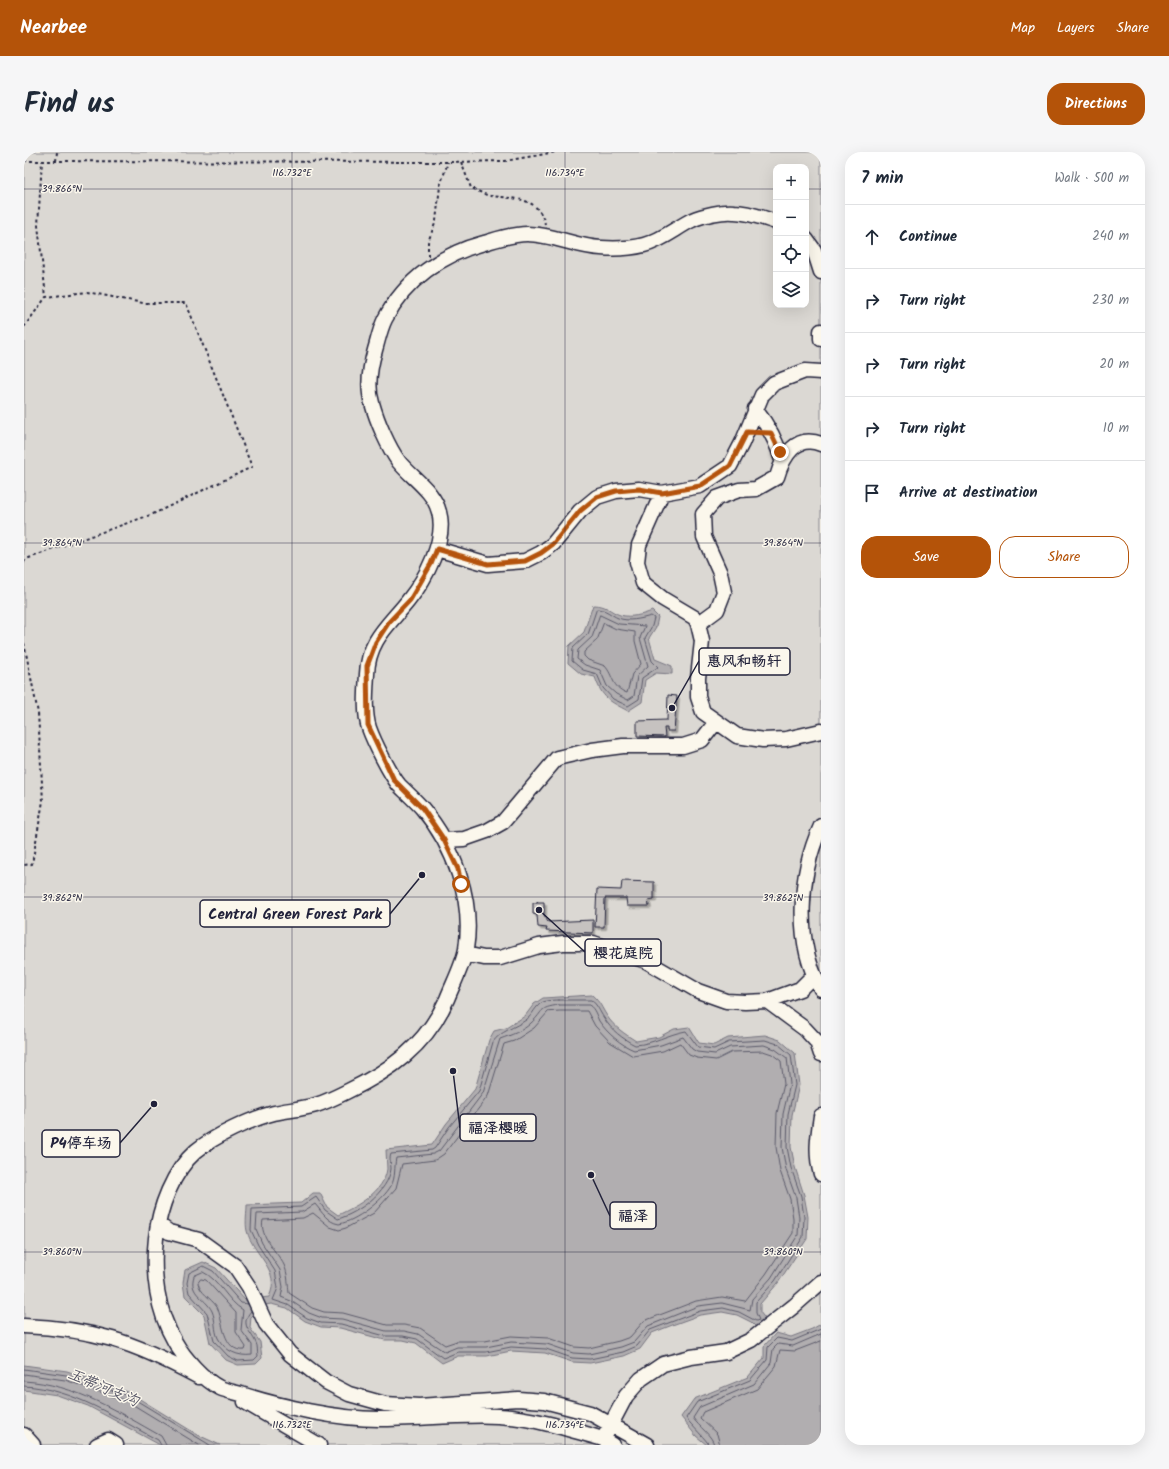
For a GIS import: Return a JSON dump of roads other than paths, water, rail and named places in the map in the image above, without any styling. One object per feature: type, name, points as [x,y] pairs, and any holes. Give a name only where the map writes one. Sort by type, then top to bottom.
[{"type":"lane","points":[[773,221],[736,211],[696,217],[670,234],[643,245],[600,248],[527,234],[499,239],[470,247],[445,257],[431,266],[401,294],[383,322],[371,362],[369,396],[379,423],[398,460],[424,486],[439,509],[440,536],[431,564],[410,600],[389,622],[376,642],[367,666],[368,725],[394,780],[423,809],[444,840],[458,869],[465,899],[467,926],[465,954],[446,1001],[432,1027],[386,1072],[319,1105],[279,1112],[249,1121],[196,1151],[178,1173],[162,1210],[158,1224],[154,1262],[158,1297],[166,1322],[176,1345],[190,1363],[218,1388],[259,1400],[334,1415],[374,1419],[503,1416],[534,1420],[608,1442],[609,1425],[626,1396],[641,1379],[663,1364],[690,1357],[726,1352],[751,1340],[794,1306],[821,1282]]},
{"type":"lane","points":[[809,243],[814,250],[821,272]]},
{"type":"lane","points":[[821,331],[821,339]]},
{"type":"lane","points":[[437,549],[488,564],[525,561],[541,553],[553,544],[580,511],[597,497],[616,491],[639,489],[662,493],[700,486],[730,466],[747,432],[762,394],[774,383],[805,371],[821,372]]},
{"type":"lane","points":[[755,409],[771,433],[782,460]]},
{"type":"lane","points":[[747,432],[771,433],[781,440],[800,443],[815,442],[821,444]]},
{"type":"lane","points":[[698,624],[717,610],[724,592],[720,573],[704,537],[703,514],[717,498],[739,490],[756,489],[766,484],[776,476],[782,460],[790,450],[800,443]]},
{"type":"lane","points":[[662,493],[639,546],[637,562],[643,583],[663,599],[695,618],[698,624],[702,641],[698,678],[698,697],[703,712],[738,736],[763,740],[786,740],[821,731]]},
{"type":"lane","points":[[444,840],[464,839],[487,831],[503,822],[557,758],[592,750],[623,746],[683,746],[702,740],[716,722]]},
{"type":"lane","points":[[821,826],[806,875],[802,910],[804,942],[813,976],[821,989]]},
{"type":"lane","points":[[465,954],[484,958],[500,958],[539,946],[563,943],[593,943],[646,961],[698,991],[726,1001],[767,1001],[800,989],[813,976]]},
{"type":"lane","points":[[767,1001],[805,1029],[817,1042],[821,1054]]},
{"type":"lane","points":[[821,1116],[817,1141],[817,1154],[821,1174]]},
{"type":"lane","points":[[158,1224],[169,1232],[199,1240],[235,1266],[249,1286],[266,1324],[290,1354],[326,1382],[349,1394],[385,1404],[419,1406],[518,1399],[544,1401],[590,1413],[647,1445]]},
{"type":"lane","points":[[24,1326],[61,1330],[112,1339],[175,1365],[284,1422],[320,1445]]},
{"type":"lane","points":[[24,1435],[33,1445]]},
{"type":"lane","points":[[98,1445],[108,1440],[116,1445]]},
{"type":"water","points":[[593,605],[605,607],[624,616],[636,616],[652,611],[658,617],[656,627],[649,638],[655,659],[672,666],[672,674],[656,673],[645,680],[642,702],[628,711],[607,698],[600,690],[595,677],[581,674],[568,663],[569,646],[584,632]]},
{"type":"water","points":[[592,995],[613,1024],[636,1041],[659,1037],[674,1029],[689,1027],[699,1043],[714,1045],[728,1038],[765,1035],[780,1040],[795,1053],[799,1085],[792,1115],[791,1147],[795,1167],[804,1195],[808,1217],[807,1239],[778,1283],[760,1304],[760,1312],[766,1320],[757,1328],[751,1322],[737,1315],[722,1312],[700,1315],[652,1333],[640,1349],[624,1356],[590,1363],[572,1362],[545,1353],[511,1351],[487,1356],[458,1356],[442,1363],[416,1343],[403,1340],[385,1340],[340,1328],[321,1327],[305,1321],[287,1308],[271,1304],[260,1306],[251,1317],[250,1328],[260,1342],[262,1358],[256,1364],[238,1365],[226,1360],[210,1343],[204,1315],[185,1296],[183,1283],[185,1270],[203,1262],[216,1268],[245,1300],[269,1297],[272,1287],[272,1279],[265,1263],[250,1240],[246,1221],[247,1205],[301,1203],[313,1193],[320,1193],[327,1207],[338,1215],[361,1203],[381,1185],[385,1177],[387,1169],[386,1150],[432,1145],[446,1124],[475,1089],[489,1040],[494,1031],[506,1028],[525,1016],[534,1004],[543,998]]},
{"type":"water","points":[[821,1324],[821,1445],[707,1445],[696,1436],[681,1417],[694,1399],[748,1377],[764,1358],[764,1346],[776,1333],[791,1337]]},
{"type":"water","name":"玉带河支沟","points":[[24,1365],[67,1371],[130,1393],[198,1435],[220,1445],[160,1445],[88,1406],[57,1395],[24,1390]]},
{"type":"place","name":"惠风和畅轩","points":[[672,708]]},
{"type":"place","name":"Central Green Forest Park","points":[[422,875]]},
{"type":"place","name":"樱花庭院","points":[[539,910]]},
{"type":"place","name":"福泽樱暖","points":[[453,1071]]},
{"type":"place","name":"P4停车场","points":[[154,1104]]},
{"type":"place","name":"福泽","points":[[591,1175]]}]
